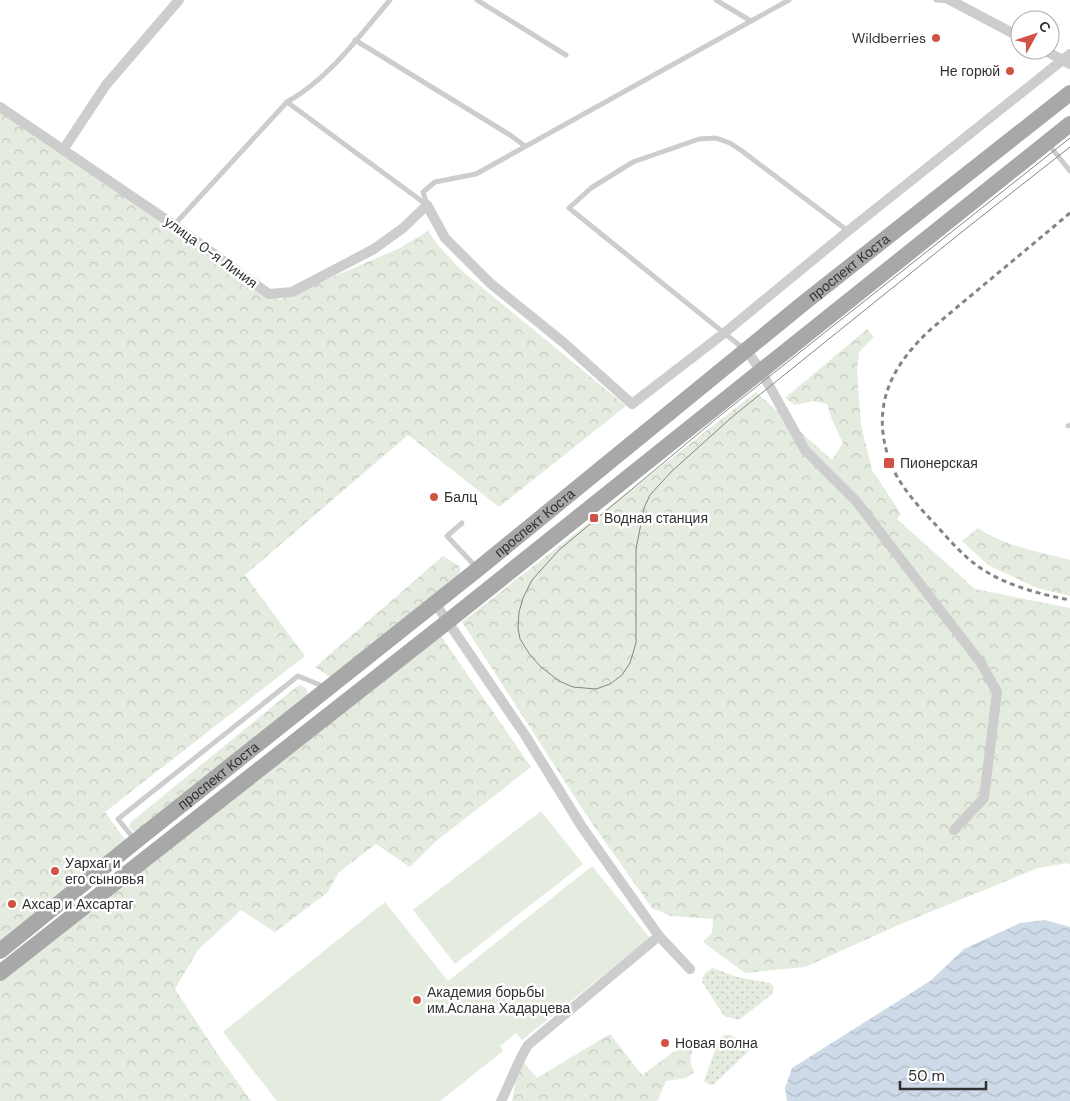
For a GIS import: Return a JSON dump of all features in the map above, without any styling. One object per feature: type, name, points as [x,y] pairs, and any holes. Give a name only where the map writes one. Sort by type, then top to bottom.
[{"type":"main road","name":"проспект Коста","points":[[0,951],[478,569],[805,302],[1070,93]]},
{"type":"main road","name":"проспект Коста","points":[[0,973],[447,622],[1070,124]]},
{"type":"street","points":[[63,150],[106,85],[178,0]]},
{"type":"street","points":[[951,1],[1010,33]]},
{"type":"street","points":[[427,205],[445,238],[490,283],[564,343],[632,404],[724,334],[1045,72],[1068,59]]},
{"type":"street","name":"улица 0-я Линия","points":[[0,107],[174,225],[269,294],[292,292],[374,249],[403,228],[427,205]]},
{"type":"street","points":[[747,351],[761,371],[805,450],[856,501],[981,663],[997,692],[984,798],[954,830]]},
{"type":"street","points":[[435,603],[525,735],[582,827],[659,936],[690,969]]},
{"type":"street","points":[[501,1101],[516,1072],[520,1057],[528,1045],[659,936]]},
{"type":"lane","points":[[174,225],[287,102],[305,92],[323,75],[390,0]]},
{"type":"lane","points":[[478,0],[566,55]]},
{"type":"lane","points":[[716,0],[752,21]]},
{"type":"lane","points":[[427,205],[423,192],[435,182],[476,174],[790,0]]},
{"type":"lane","points":[[936,0],[951,1]]},
{"type":"lane","points":[[356,40],[503,130],[525,146]]},
{"type":"lane","points":[[287,102],[427,205]]},
{"type":"lane","points":[[747,351],[569,208],[591,188],[633,162],[699,139],[716,138],[730,143],[742,151],[848,231]]},
{"type":"lane","points":[[1047,143],[1070,171]]},
{"type":"lane","points":[[462,523],[447,536],[478,569]]},
{"type":"lane","points":[[136,841],[118,819],[298,676],[328,689]]},
{"type":"green space","points":[[0,113],[279,300],[400,248],[428,231],[437,244],[461,270],[626,406],[499,507],[408,435],[245,575],[305,656],[105,812],[126,841],[0,942]]},
{"type":"green space","points":[[867,329],[874,337],[859,352],[857,371],[861,425],[872,470],[901,514],[897,519],[975,589],[1070,608],[1070,865],[1068,863],[1038,868],[903,923],[805,967],[745,973],[703,942],[712,933],[713,919],[671,916],[652,908],[589,819],[462,622],[756,392],[832,460],[843,443],[827,404],[813,401],[795,405],[785,398]]},
{"type":"green space","points":[[978,528],[1010,544],[1070,560],[1070,596],[1037,588],[988,565],[962,541]]},
{"type":"green space","points":[[443,556],[459,566],[460,571],[457,576],[330,677],[315,667]]},
{"type":"green space","points":[[439,633],[531,767],[435,842],[410,867],[376,844],[339,872],[328,892],[275,932],[241,910],[198,950],[175,989],[251,1101],[0,1101],[0,981]]},
{"type":"green space","points":[[300,685],[306,688],[308,694],[305,697],[137,831],[134,832],[129,827],[130,823]]},
{"type":"green space","points":[[541,811],[583,864],[455,964],[413,910]]},
{"type":"green space","name":"Академия борьбы им.Аслана Хадарцева","points":[[592,866],[650,938],[522,1040],[516,1033],[500,1046],[503,1051],[440,1101],[277,1101],[223,1032],[385,902],[448,981]]},
{"type":"green space","points":[[713,968],[737,977],[770,983],[774,987],[772,994],[739,1020],[724,1016],[702,982],[705,974]]},
{"type":"green space","points":[[610,1034],[642,1075],[695,1036],[690,1062],[694,1072],[686,1078],[666,1081],[658,1100],[655,1101],[512,1101],[520,1058],[537,1078]]},
{"type":"green space","points":[[724,1035],[730,1035],[750,1044],[752,1048],[714,1084],[710,1085],[704,1081],[719,1039]]},
{"type":"water","points":[[1045,920],[1070,927],[1070,1101],[787,1101],[785,1088],[792,1068],[930,981],[964,949],[1020,923]]},
{"type":"tram line","points":[[1070,138],[717,418],[559,550],[532,580],[523,598],[519,612],[518,628],[520,639],[530,655],[541,667],[559,681],[573,687],[596,689],[610,684],[622,675],[630,663],[636,643],[636,549],[644,508],[650,495],[671,472],[732,417],[1070,147]]},
{"type":"railway","points":[[1070,213],[931,329],[917,343],[895,373],[888,389],[882,423],[884,442],[898,479],[922,510],[964,555],[985,571],[1008,583],[1045,595],[1070,600]]},
{"type":"place","name":"Wildberries","points":[[936,38]]},
{"type":"place","name":"Не горюй","points":[[1010,71]]},
{"type":"place","name":"Пионерская","points":[[889,463]]},
{"type":"place","name":"Балц","points":[[434,497]]},
{"type":"place","name":"Водная станция","points":[[594,518]]},
{"type":"place","name":"Уархаг и его сыновья","points":[[55,871]]},
{"type":"place","name":"Ахсар и Ахсартаг","points":[[12,904]]},
{"type":"place","name":"Академия борьбы им.Аслана Хадарцева","points":[[417,1000]]},
{"type":"place","name":"Новая волна","points":[[665,1043]]}]
